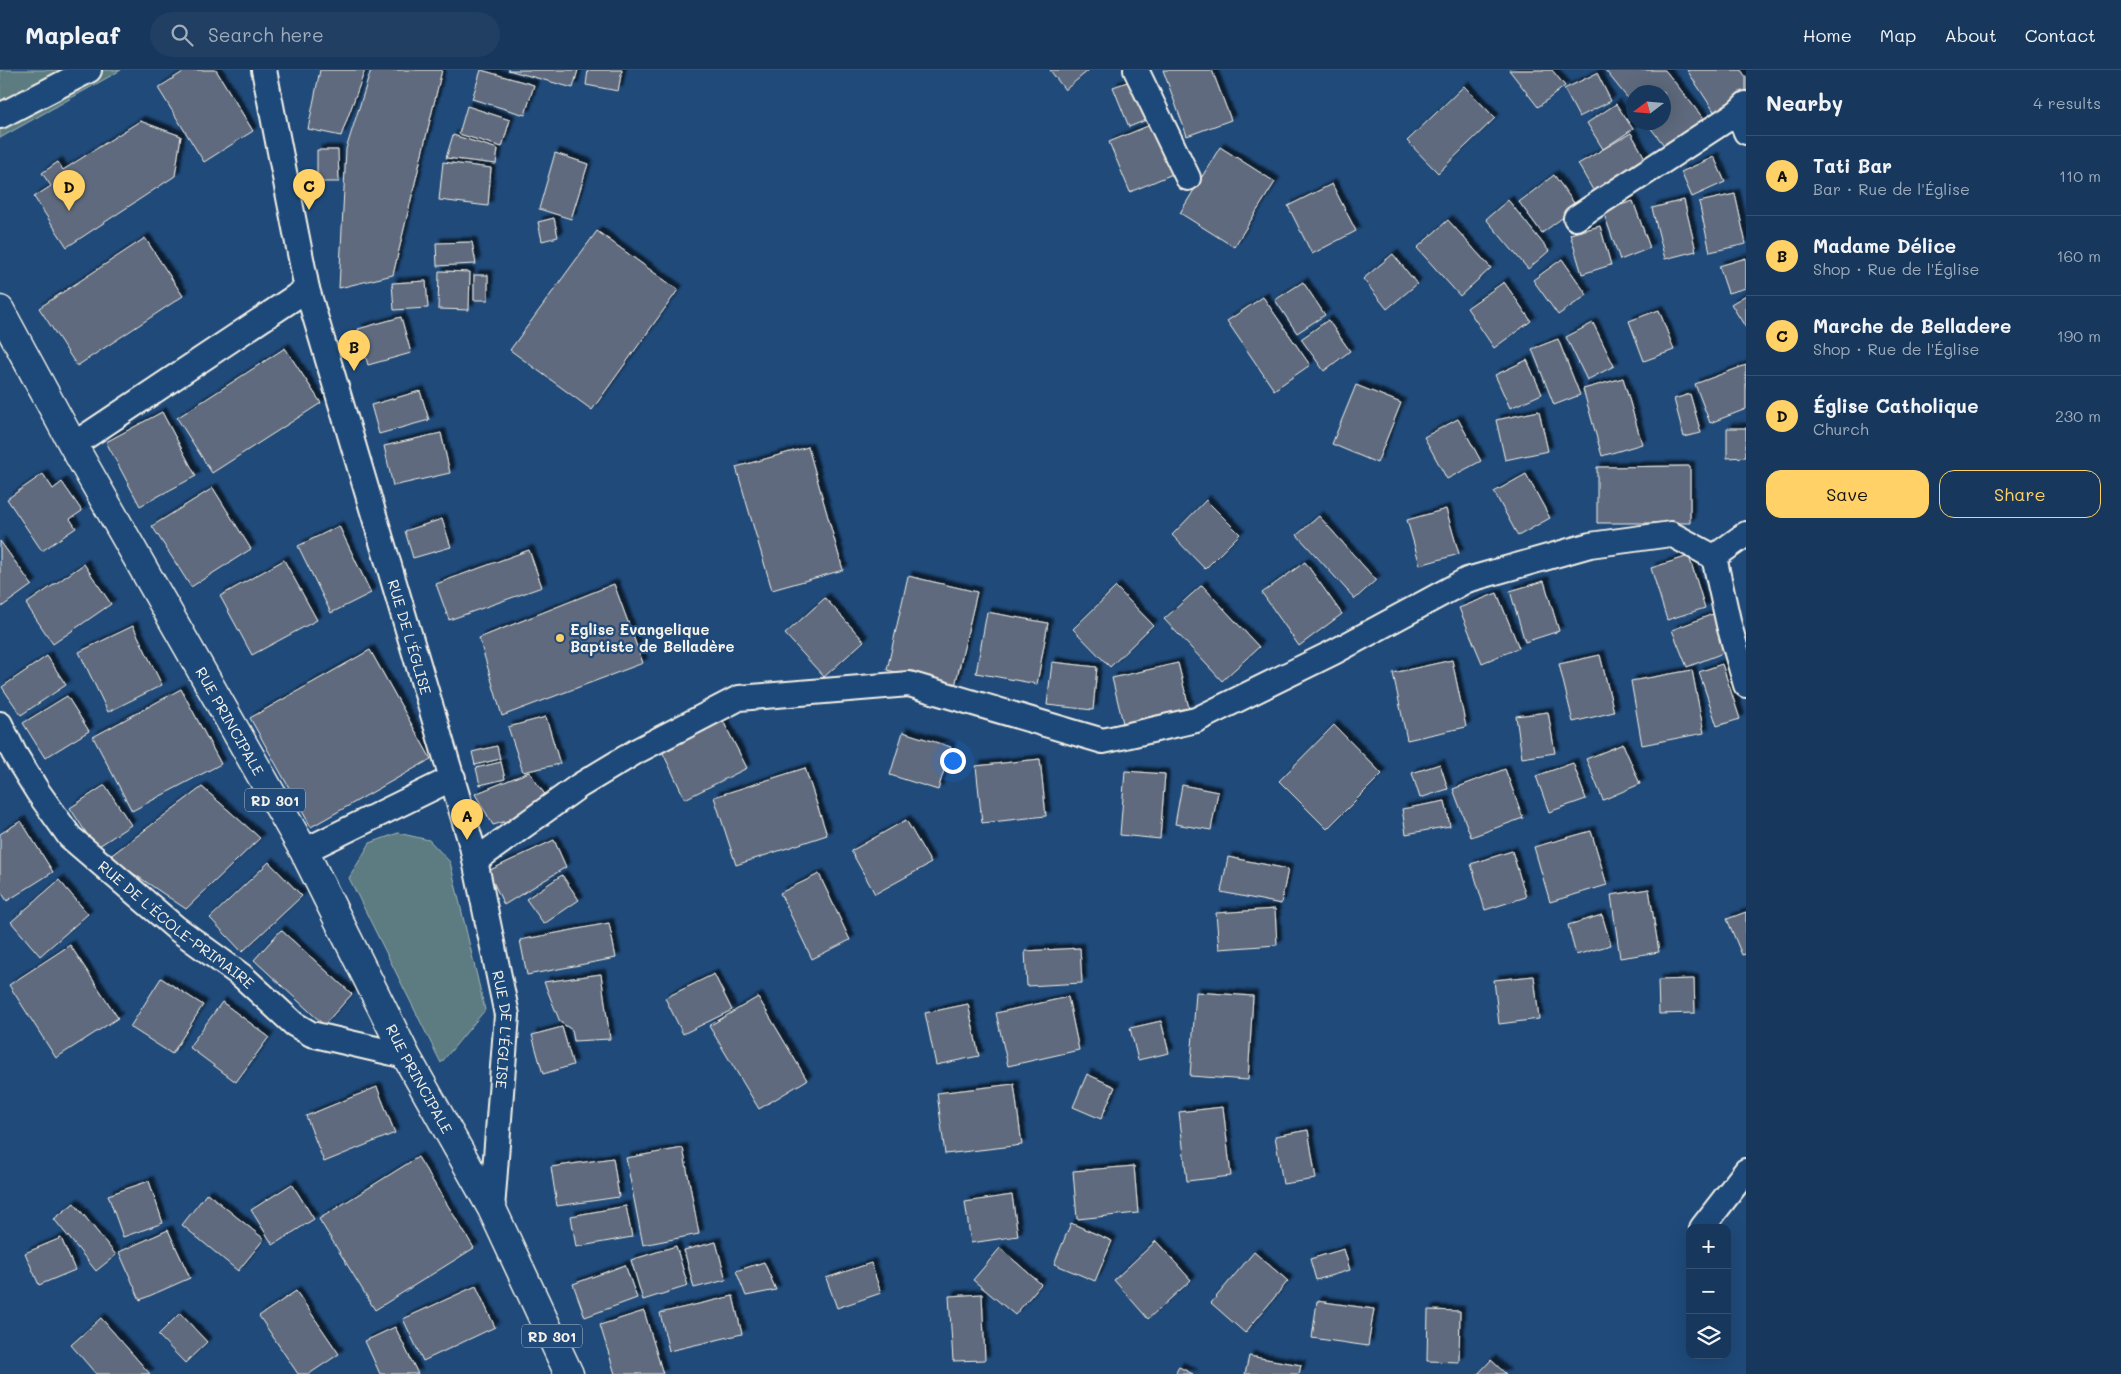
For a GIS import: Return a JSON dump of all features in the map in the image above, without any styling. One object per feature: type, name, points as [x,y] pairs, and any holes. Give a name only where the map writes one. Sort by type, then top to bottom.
[{"type":"main road","name":"RUE PRINCIPALE","points":[[0,310],[73,445],[304,851],[406,1056],[492,1209],[569,1374]]},
{"type":"street","points":[[0,116],[89,70]]},
{"type":"street","name":"RUE DE L'ÉGLISE","points":[[264,70],[307,289],[476,860],[507,1015],[492,1209]]},
{"type":"street","points":[[1136,70],[1188,178]]},
{"type":"street","points":[[1576,218],[1743,116]]},
{"type":"street","points":[[73,445],[307,289]]},
{"type":"street","points":[[476,860],[579,786],[637,751],[739,698],[909,684],[1104,741],[1196,720],[1334,652],[1467,580],[1590,545],[1671,534],[1714,556]]},
{"type":"street","points":[[1714,556],[1746,534]]},
{"type":"street","points":[[1714,556],[1729,625],[1746,685]]},
{"type":"street","name":"RUE DE L'ÉCOLE-PRIMAIRE","points":[[0,724],[7,758],[70,837],[176,928],[242,976],[294,1024],[311,1034],[406,1056]]},
{"type":"street","points":[[304,851],[453,778]]},
{"type":"street","points":[[1705,1224],[1746,1171]]},
{"type":"green space","points":[[0,70],[121,70],[0,138]]},
{"type":"green space","points":[[398,833],[429,840],[450,862],[485,1010],[441,1063],[349,878],[370,843]]},
{"type":"building","points":[[186,70],[216,70],[253,131],[204,162],[158,88]]},
{"type":"building","points":[[320,70],[365,70],[341,136],[308,129]]},
{"type":"building","points":[[371,70],[442,70],[393,275],[339,288],[346,149]]},
{"type":"building","points":[[481,70],[534,85],[525,115],[472,99]]},
{"type":"building","points":[[508,70],[578,70],[573,88]]},
{"type":"building","points":[[588,70],[622,70],[618,91],[586,85]]},
{"type":"building","points":[[1050,70],[1089,70],[1065,90]]},
{"type":"building","points":[[1163,70],[1212,70],[1231,120],[1187,136]]},
{"type":"building","points":[[1509,70],[1552,70],[1565,86],[1538,107]]},
{"type":"building","points":[[1605,70],[1665,70],[1707,123],[1670,153],[1652,130],[1671,130],[1671,85],[1626,85],[1626,96]]},
{"type":"building","points":[[1687,70],[1741,70],[1746,77],[1746,93],[1715,113]]},
{"type":"building","points":[[1597,73],[1611,101],[1579,117],[1564,89]]},
{"type":"building","points":[[1136,79],[1151,118],[1129,127],[1113,87]]},
{"type":"building","points":[[1464,86],[1495,118],[1438,173],[1407,141]]},
{"type":"building","points":[[1616,104],[1626,119],[1626,130],[1632,130],[1603,149],[1587,123]]},
{"type":"building","points":[[467,106],[510,120],[502,147],[459,134]]},
{"type":"building","points":[[140,121],[181,136],[175,176],[67,247],[34,197],[51,186],[42,173],[58,162],[63,170]]},
{"type":"building","points":[[1155,123],[1175,173],[1130,192],[1109,142]]},
{"type":"building","points":[[1631,133],[1650,167],[1597,197],[1578,164]]},
{"type":"building","points":[[453,135],[498,149],[496,164],[446,158]]},
{"type":"building","points":[[1220,147],[1275,182],[1234,247],[1180,213]]},
{"type":"building","points":[[317,150],[338,150],[339,182],[317,182]]},
{"type":"building","points":[[555,153],[588,164],[571,219],[539,209]]},
{"type":"building","points":[[1714,157],[1725,182],[1692,197],[1681,172]]},
{"type":"building","points":[[443,162],[491,168],[488,206],[439,200]]},
{"type":"building","points":[[1554,175],[1577,207],[1542,233],[1519,202]]},
{"type":"building","points":[[1332,184],[1356,231],[1312,254],[1288,206]]},
{"type":"building","points":[[1735,194],[1746,244],[1710,252],[1699,202]]},
{"type":"building","points":[[1508,200],[1549,251],[1528,269],[1486,219]]},
{"type":"building","points":[[1684,200],[1696,251],[1665,259],[1652,208]]},
{"type":"building","points":[[1633,201],[1650,248],[1620,260],[1603,211]]},
{"type":"building","points":[[554,218],[558,237],[542,241],[538,222]]},
{"type":"building","points":[[1448,220],[1491,268],[1460,296],[1417,248]]},
{"type":"building","points":[[1600,226],[1611,265],[1582,274],[1570,234]]},
{"type":"building","points":[[597,231],[678,290],[592,410],[510,350]]},
{"type":"building","points":[[145,238],[183,296],[77,366],[39,308]]},
{"type":"building","points":[[472,242],[476,264],[437,266],[436,243]]},
{"type":"building","points":[[1393,254],[1417,284],[1387,309],[1363,279]]},
{"type":"building","points":[[1746,258],[1746,288],[1728,293],[1719,266]]},
{"type":"building","points":[[1562,259],[1587,295],[1558,315],[1533,280]]},
{"type":"building","points":[[439,271],[470,272],[469,310],[438,309]]},
{"type":"building","points":[[474,275],[488,275],[488,300],[474,300]]},
{"type":"building","points":[[426,281],[428,308],[394,310],[392,283]]},
{"type":"building","points":[[1303,282],[1325,315],[1297,333],[1275,300]]},
{"type":"building","points":[[1504,282],[1531,321],[1494,348],[1467,308]]},
{"type":"building","points":[[1746,295],[1746,328],[1731,304]]},
{"type":"building","points":[[1263,297],[1310,365],[1274,390],[1227,321]]},
{"type":"building","points":[[1659,310],[1674,350],[1644,361],[1629,321]]},
{"type":"building","points":[[401,317],[411,353],[368,365],[358,329]]},
{"type":"building","points":[[1328,320],[1350,351],[1324,371],[1301,339]]},
{"type":"building","points":[[1593,323],[1614,366],[1587,380],[1566,337]]},
{"type":"building","points":[[1558,339],[1580,395],[1554,405],[1532,349]]},
{"type":"building","points":[[285,348],[321,403],[212,473],[177,418]]},
{"type":"building","points":[[1527,360],[1542,394],[1510,408],[1495,375]]},
{"type":"building","points":[[1746,365],[1746,409],[1710,423],[1695,384]]},
{"type":"building","points":[[1623,378],[1642,444],[1602,456],[1583,389]]},
{"type":"building","points":[[1356,385],[1401,403],[1377,463],[1332,444]]},
{"type":"building","points":[[420,391],[429,420],[379,434],[371,405]]},
{"type":"building","points":[[1690,394],[1701,433],[1684,437],[1674,399]]},
{"type":"building","points":[[1539,411],[1548,451],[1505,460],[1496,420]]},
{"type":"building","points":[[162,412],[196,476],[140,506],[106,442]]},
{"type":"building","points":[[1458,419],[1481,461],[1447,479],[1424,437]]},
{"type":"building","points":[[1727,428],[1746,428],[1746,457],[1727,458]]},
{"type":"building","points":[[441,433],[450,473],[393,486],[384,446]]},
{"type":"building","points":[[808,447],[843,570],[772,590],[736,467]]},
{"type":"building","points":[[1690,466],[1690,523],[1597,523],[1597,467]]},
{"type":"building","points":[[43,474],[53,489],[62,482],[82,511],[70,519],[76,528],[42,551],[7,499]]},
{"type":"building","points":[[1526,474],[1550,518],[1518,536],[1494,492]]},
{"type":"building","points":[[213,488],[251,549],[191,587],[152,526]]},
{"type":"building","points":[[1206,500],[1240,534],[1205,569],[1172,535]]},
{"type":"building","points":[[1446,509],[1459,554],[1420,565],[1407,520]]},
{"type":"building","points":[[1319,516],[1376,580],[1355,599],[1297,535]]},
{"type":"building","points":[[442,519],[451,547],[413,558],[405,531]]},
{"type":"building","points":[[339,526],[371,593],[331,613],[298,546]]},
{"type":"building","points":[[0,541],[32,585],[0,608]]},
{"type":"building","points":[[529,550],[542,587],[449,620],[436,584]]},
{"type":"building","points":[[1689,556],[1705,608],[1667,620],[1651,568]]},
{"type":"building","points":[[284,560],[317,620],[252,655],[220,596]]},
{"type":"building","points":[[1305,562],[1342,614],[1299,646],[1262,593]]},
{"type":"building","points":[[84,564],[111,604],[53,644],[26,604]]},
{"type":"building","points":[[908,576],[977,592],[955,686],[887,670]]},
{"type":"building","points":[[1544,581],[1559,631],[1525,642],[1510,591]]},
{"type":"building","points":[[614,584],[643,663],[502,716],[479,638]]},
{"type":"building","points":[[1202,585],[1259,647],[1222,681],[1164,619]]},
{"type":"building","points":[[1116,587],[1153,625],[1110,667],[1073,629]]},
{"type":"building","points":[[1497,593],[1519,648],[1482,663],[1459,608]]},
{"type":"building","points":[[825,598],[864,641],[824,677],[785,634]]},
{"type":"building","points":[[987,612],[1048,623],[1037,684],[976,673]]},
{"type":"building","points":[[1713,614],[1728,651],[1687,667],[1672,630]]},
{"type":"building","points":[[133,626],[162,685],[108,712],[79,652]]},
{"type":"building","points":[[370,650],[431,759],[311,827],[250,718]]},
{"type":"building","points":[[1600,655],[1614,712],[1573,722],[1559,664]]},
{"type":"building","points":[[47,656],[66,685],[21,715],[2,687]]},
{"type":"building","points":[[1452,660],[1466,727],[1407,740],[1393,673]]},
{"type":"building","points":[[1052,662],[1097,667],[1093,710],[1047,705]]},
{"type":"building","points":[[1178,663],[1189,708],[1123,723],[1112,678]]},
{"type":"building","points":[[1722,664],[1740,719],[1717,726],[1699,672]]},
{"type":"building","points":[[1692,670],[1704,733],[1642,745],[1631,681]]},
{"type":"building","points":[[181,689],[221,764],[132,811],[93,737]]},
{"type":"building","points":[[67,696],[89,731],[45,758],[23,723]]},
{"type":"building","points":[[1548,712],[1555,753],[1522,758],[1516,716]]},
{"type":"building","points":[[546,717],[560,764],[523,772],[508,727]]},
{"type":"building","points":[[722,719],[747,768],[685,799],[661,749]]},
{"type":"building","points":[[1334,725],[1382,774],[1327,829],[1279,781]]},
{"type":"building","points":[[903,732],[951,747],[938,790],[890,775]]},
{"type":"building","points":[[1623,744],[1640,784],[1603,800],[1586,759]]},
{"type":"building","points":[[497,746],[500,759],[475,765],[472,752]]},
{"type":"building","points":[[1040,759],[1046,816],[982,823],[976,766]]},
{"type":"building","points":[[501,762],[505,779],[480,785],[476,768]]},
{"type":"building","points":[[1573,763],[1586,799],[1549,812],[1536,776]]},
{"type":"building","points":[[1440,764],[1448,789],[1420,798],[1412,773]]},
{"type":"building","points":[[805,768],[827,835],[736,865],[714,797]]},
{"type":"building","points":[[1505,769],[1523,818],[1471,837],[1453,789]]},
{"type":"building","points":[[1125,771],[1165,774],[1160,839],[1120,835]]},
{"type":"building","points":[[529,772],[546,796],[528,815],[493,825],[475,794]]},
{"type":"building","points":[[105,785],[131,825],[96,848],[70,808]]},
{"type":"building","points":[[1182,785],[1218,792],[1211,830],[1175,824]]},
{"type":"building","points":[[202,787],[260,838],[186,909],[109,857]]},
{"type":"building","points":[[1445,801],[1450,826],[1406,834],[1402,809]]},
{"type":"building","points":[[906,820],[931,863],[875,894],[851,851]]},
{"type":"building","points":[[21,821],[53,872],[7,901],[0,890],[0,834]]},
{"type":"building","points":[[1591,831],[1607,885],[1550,902],[1534,847]]},
{"type":"building","points":[[554,840],[566,867],[504,905],[488,871]]},
{"type":"building","points":[[1512,851],[1526,897],[1485,910],[1471,864]]},
{"type":"building","points":[[1228,857],[1288,869],[1281,904],[1221,892]]},
{"type":"building","points":[[269,862],[302,896],[242,952],[210,918]]},
{"type":"building","points":[[819,874],[850,940],[812,959],[780,893]]},
{"type":"building","points":[[562,875],[579,900],[544,924],[526,899]]},
{"type":"building","points":[[59,880],[88,914],[40,956],[11,922]]},
{"type":"building","points":[[1649,889],[1659,952],[1620,958],[1611,895]]},
{"type":"building","points":[[1275,909],[1277,945],[1219,949],[1216,913]]},
{"type":"building","points":[[1746,912],[1746,954],[1742,955],[1727,919]]},
{"type":"building","points":[[1602,915],[1611,945],[1576,955],[1568,925]]},
{"type":"building","points":[[609,923],[616,958],[527,975],[520,940]]},
{"type":"building","points":[[281,930],[352,994],[324,1025],[254,960]]},
{"type":"building","points":[[70,945],[118,1018],[56,1058],[9,985]]},
{"type":"building","points":[[1080,948],[1082,983],[1027,986],[1025,951]]},
{"type":"building","points":[[601,974],[610,1039],[574,1041],[572,1030],[560,1022],[544,982]]},
{"type":"building","points":[[714,974],[732,1010],[683,1034],[665,998]]},
{"type":"building","points":[[1534,976],[1539,1019],[1499,1024],[1494,980]]},
{"type":"building","points":[[161,978],[203,1005],[172,1054],[130,1027]]},
{"type":"building","points":[[1694,979],[1695,1013],[1659,1014],[1658,980]]},
{"type":"building","points":[[1196,992],[1253,996],[1248,1080],[1190,1076]]},
{"type":"building","points":[[758,997],[807,1080],[759,1109],[709,1026]]},
{"type":"building","points":[[1068,997],[1079,1050],[1008,1066],[996,1013]]},
{"type":"building","points":[[222,1002],[269,1037],[236,1082],[189,1047]]},
{"type":"building","points":[[968,1004],[979,1056],[936,1065],[925,1013]]},
{"type":"building","points":[[1161,1021],[1169,1053],[1138,1060],[1130,1028]]},
{"type":"building","points":[[562,1027],[573,1065],[543,1074],[532,1035]]},
{"type":"building","points":[[1087,1074],[1115,1087],[1101,1119],[1073,1107]]},
{"type":"building","points":[[1014,1084],[1022,1145],[945,1154],[937,1093]]},
{"type":"building","points":[[377,1087],[395,1133],[324,1162],[306,1116]]},
{"type":"building","points":[[1223,1107],[1231,1176],[1187,1181],[1179,1112]]},
{"type":"building","points":[[1308,1130],[1316,1179],[1283,1184],[1275,1136]]},
{"type":"building","points":[[683,1148],[699,1234],[643,1245],[626,1158]]},
{"type":"building","points":[[418,1157],[474,1248],[375,1310],[319,1219]]},
{"type":"building","points":[[613,1158],[619,1197],[557,1206],[551,1167]]},
{"type":"building","points":[[1134,1166],[1138,1213],[1077,1219],[1073,1171]]},
{"type":"building","points":[[149,1181],[163,1223],[123,1237],[108,1195]]},
{"type":"building","points":[[292,1184],[314,1219],[273,1245],[251,1210]]},
{"type":"building","points":[[207,1193],[264,1239],[238,1271],[182,1225]]},
{"type":"building","points":[[1012,1195],[1018,1236],[971,1243],[965,1202]]},
{"type":"building","points":[[74,1203],[116,1255],[96,1271],[54,1219]]},
{"type":"building","points":[[626,1206],[632,1237],[576,1247],[571,1216]]},
{"type":"building","points":[[1071,1223],[1112,1241],[1095,1281],[1054,1264]]},
{"type":"building","points":[[168,1230],[190,1278],[140,1300],[119,1252]]},
{"type":"building","points":[[61,1238],[75,1270],[39,1285],[25,1253]]},
{"type":"building","points":[[1156,1241],[1191,1280],[1148,1319],[1114,1280]]},
{"type":"building","points":[[716,1242],[726,1280],[694,1288],[684,1250]]},
{"type":"building","points":[[676,1246],[688,1286],[643,1300],[631,1260]]},
{"type":"building","points":[[1000,1248],[1041,1284],[1015,1315],[973,1280]]},
{"type":"building","points":[[1344,1249],[1350,1270],[1316,1280],[1310,1259]]},
{"type":"building","points":[[1254,1252],[1288,1281],[1245,1333],[1211,1303]]},
{"type":"building","points":[[764,1262],[776,1290],[746,1296],[736,1271]]},
{"type":"building","points":[[871,1263],[881,1293],[837,1308],[826,1278]]},
{"type":"building","points":[[625,1265],[637,1298],[585,1317],[573,1284]]},
{"type":"building","points":[[476,1286],[495,1327],[423,1361],[403,1319]]},
{"type":"building","points":[[296,1291],[339,1354],[309,1374],[298,1374],[259,1316]]},
{"type":"building","points":[[982,1294],[985,1360],[953,1361],[949,1296]]},
{"type":"building","points":[[733,1296],[742,1334],[669,1351],[660,1313]]},
{"type":"building","points":[[1317,1301],[1374,1309],[1368,1346],[1312,1338]]},
{"type":"building","points":[[1428,1310],[1460,1311],[1459,1362],[1427,1361]]},
{"type":"building","points":[[644,1311],[663,1374],[615,1374],[600,1325]]},
{"type":"building","points":[[180,1313],[207,1342],[185,1363],[158,1335]]},
{"type":"building","points":[[101,1318],[150,1374],[96,1374],[71,1345]]},
{"type":"building","points":[[395,1327],[418,1374],[380,1374],[365,1341]]},
{"type":"building","points":[[1249,1356],[1301,1365],[1299,1374],[1245,1374]]},
{"type":"building","points":[[1491,1360],[1506,1374],[1478,1374]]},
{"type":"building","points":[[1179,1367],[1193,1374],[1175,1374]]},
{"type":"place","name":"Marche de Belladere","points":[[309,210]]},
{"type":"place","name":"Église Catholique","points":[[69,211]]},
{"type":"place","name":"Madame Délice","points":[[354,371]]},
{"type":"place","name":"Eglise Evangelique Baptiste de Belladère","points":[[560,638]]},
{"type":"place","name":"Tati Bar","points":[[467,840]]}]
